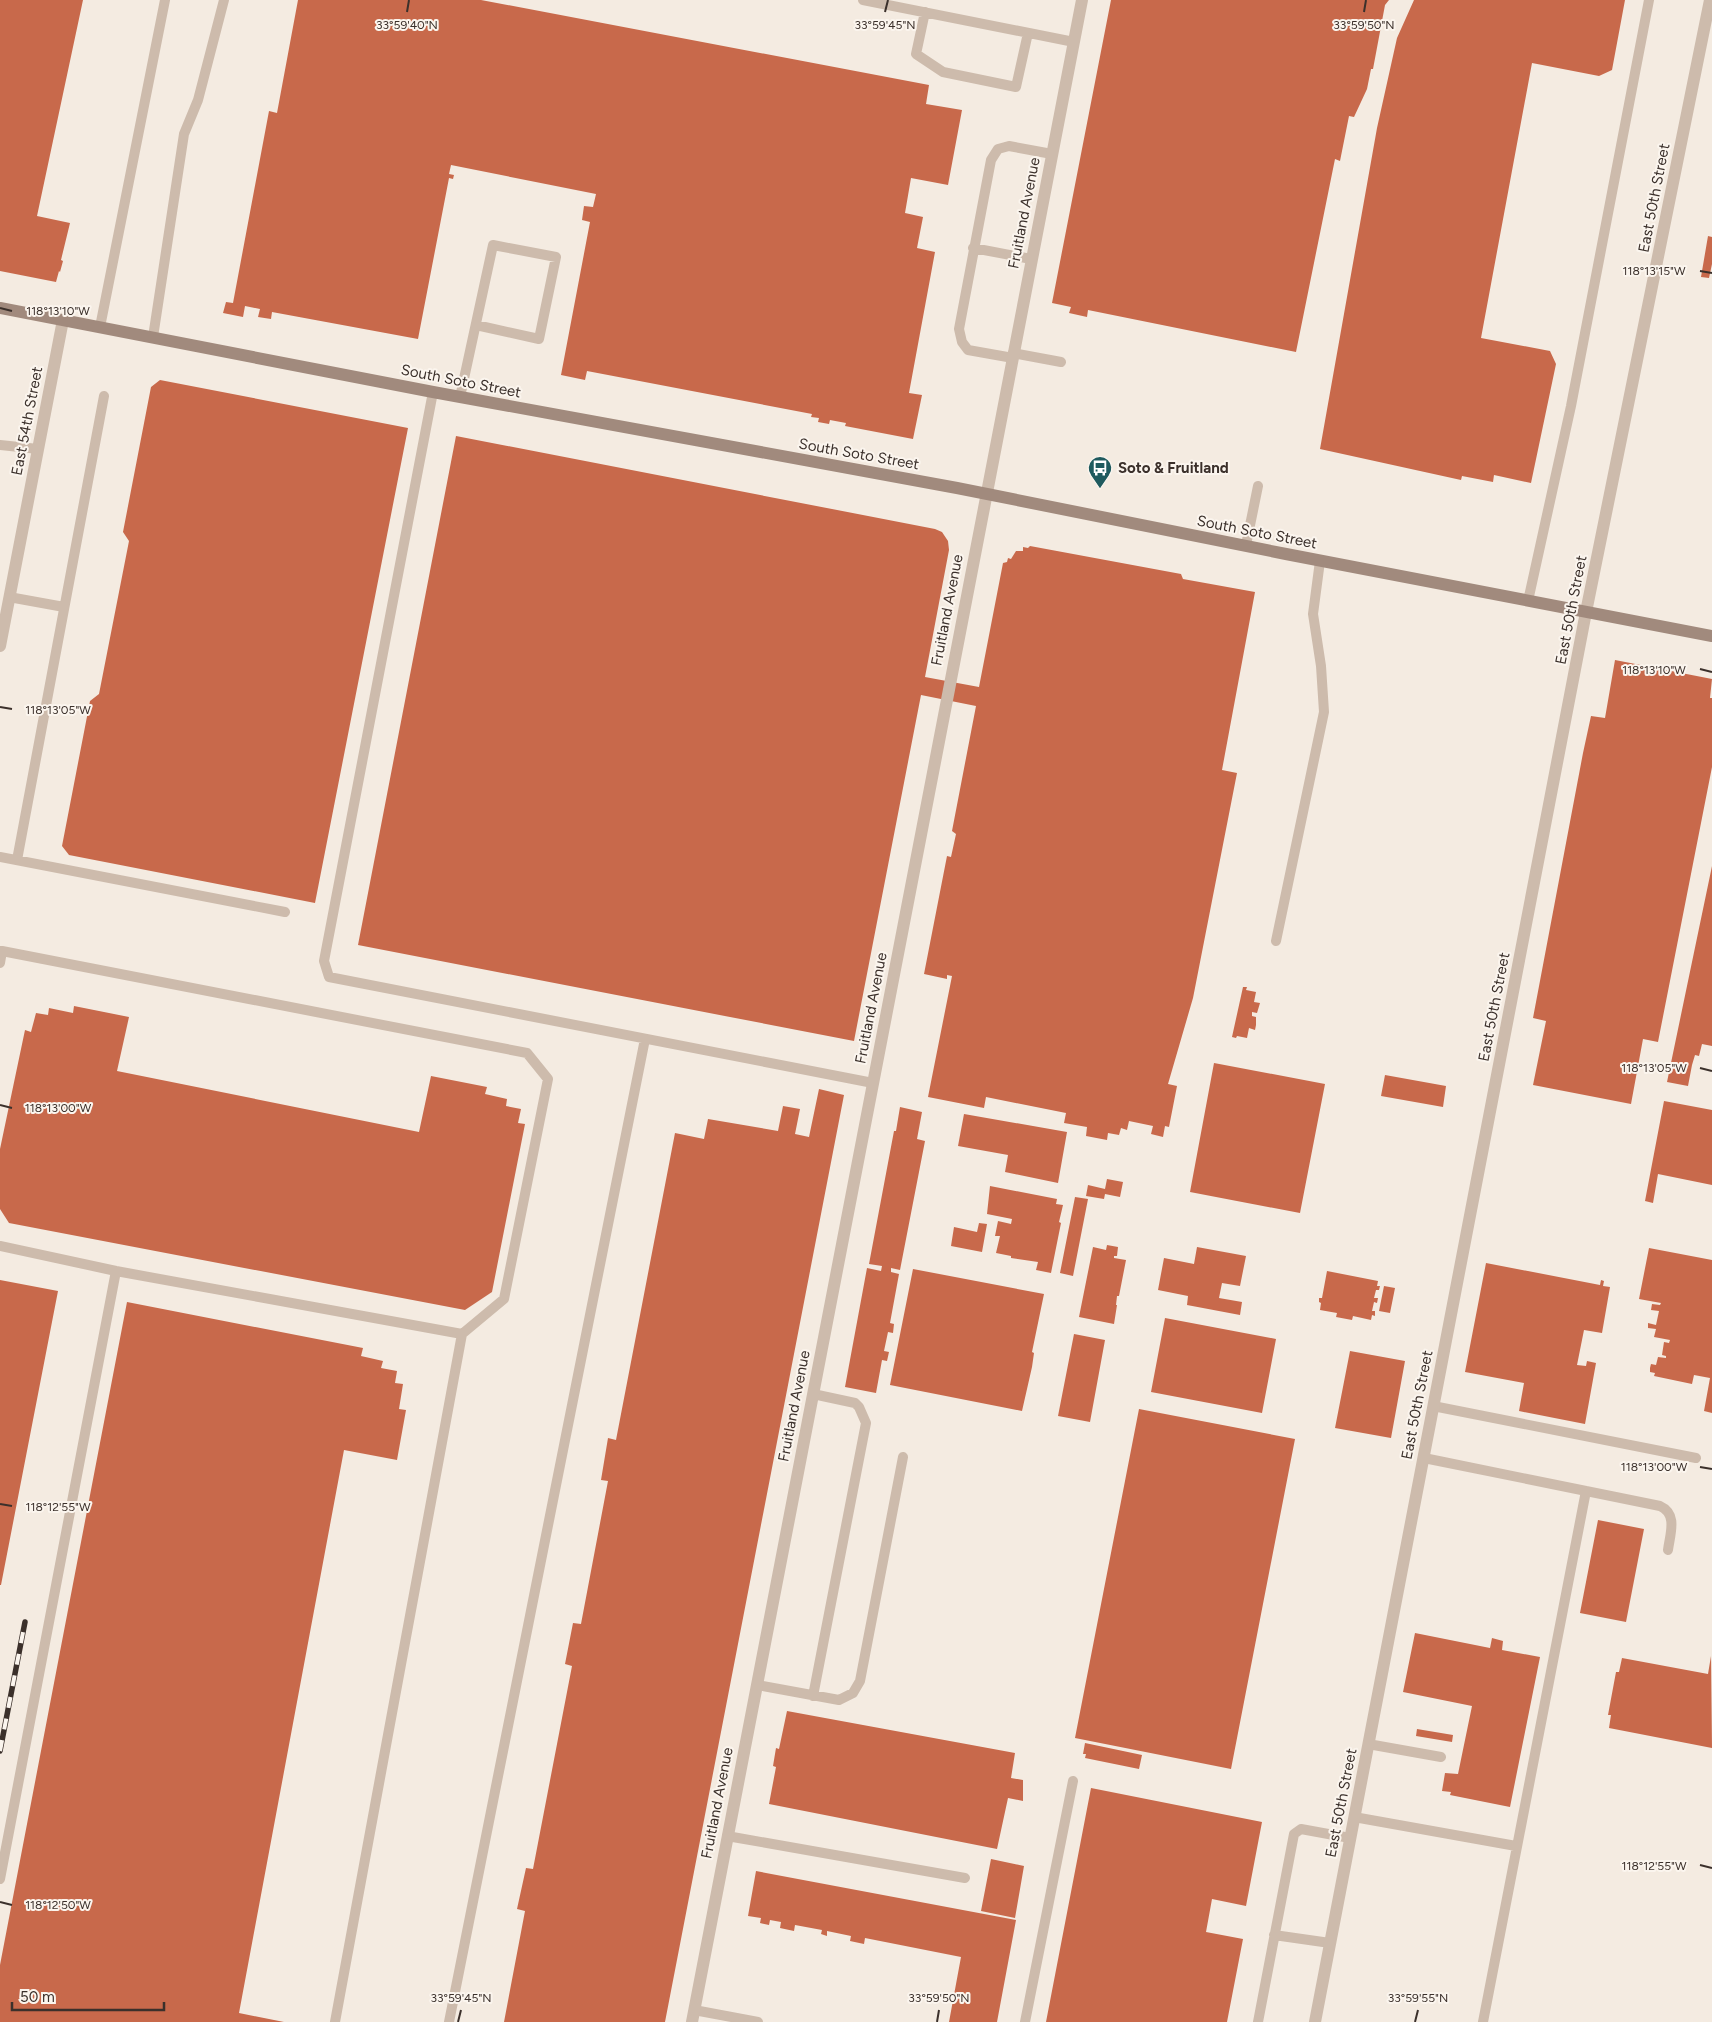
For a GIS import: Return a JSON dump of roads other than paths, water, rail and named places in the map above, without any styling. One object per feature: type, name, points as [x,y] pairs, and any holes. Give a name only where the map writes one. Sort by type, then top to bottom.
[{"type":"main road","name":"South Soto Street","points":[[0,308],[433,392],[986,494],[1320,561],[1712,636]]},
{"type":"street","name":"Fruitland Avenue","points":[[693,2016],[1082,0]]},
{"type":"street","name":"East 50th Street","points":[[1315,2022],[1586,612],[1710,0]]},
{"type":"street","name":"East 54th Street","points":[[0,646],[63,320]]},
{"type":"lane","points":[[100,327],[165,0]]},
{"type":"lane","points":[[153,337],[184,134],[198,100],[224,0]]},
{"type":"lane","points":[[863,0],[1074,42]]},
{"type":"lane","points":[[1528,601],[1571,406],[1650,0]]},
{"type":"lane","points":[[924,12],[916,54],[943,72],[1016,88],[1028,33]]},
{"type":"lane","points":[[1052,154],[1009,146],[998,150],[991,160],[959,329],[962,342],[968,350],[1061,362]]},
{"type":"lane","points":[[460,397],[493,244],[556,257],[539,339],[476,325]]},
{"type":"lane","points":[[973,248],[1032,259]]},
{"type":"lane","points":[[433,392],[324,961],[329,977],[873,1083]]},
{"type":"lane","points":[[17,860],[104,396]]},
{"type":"lane","points":[[0,445],[38,450]]},
{"type":"lane","points":[[1246,545],[1258,486]]},
{"type":"lane","points":[[1276,941],[1324,712],[1321,666],[1313,614],[1320,561]]},
{"type":"lane","points":[[9,597],[64,607]]},
{"type":"lane","points":[[0,857],[285,912]]},
{"type":"lane","points":[[0,963],[1,951],[528,1053],[548,1079],[504,1299],[462,1334],[336,2022]]},
{"type":"lane","points":[[449,2022],[645,1039]]},
{"type":"lane","points":[[0,1246],[116,1271],[462,1334]]},
{"type":"lane","points":[[0,1879],[116,1271]]},
{"type":"lane","points":[[813,1394],[855,1403],[866,1423],[813,1696]]},
{"type":"lane","points":[[1434,1406],[1696,1458]]},
{"type":"lane","points":[[757,1685],[839,1700],[853,1693],[860,1681],[903,1457]]},
{"type":"lane","points":[[1424,1458],[1660,1506],[1667,1510],[1672,1518],[1668,1550]]},
{"type":"lane","points":[[1483,2022],[1586,1491]]},
{"type":"lane","points":[[1368,1744],[1441,1757]]},
{"type":"lane","points":[[1025,2022],[1073,1781]]},
{"type":"lane","points":[[1354,1817],[1516,1846]]},
{"type":"lane","points":[[1258,2022],[1294,1834],[1301,1829],[1350,1838]]},
{"type":"lane","points":[[728,1836],[965,1878]]},
{"type":"lane","points":[[1274,1935],[1330,1943]]},
{"type":"lane","points":[[693,2016],[758,2022]]},
{"type":"railway","points":[[0,1751],[25,1622]]},
{"type":"place","name":"Soto & Fruitland","points":[[1100,489]]}]
